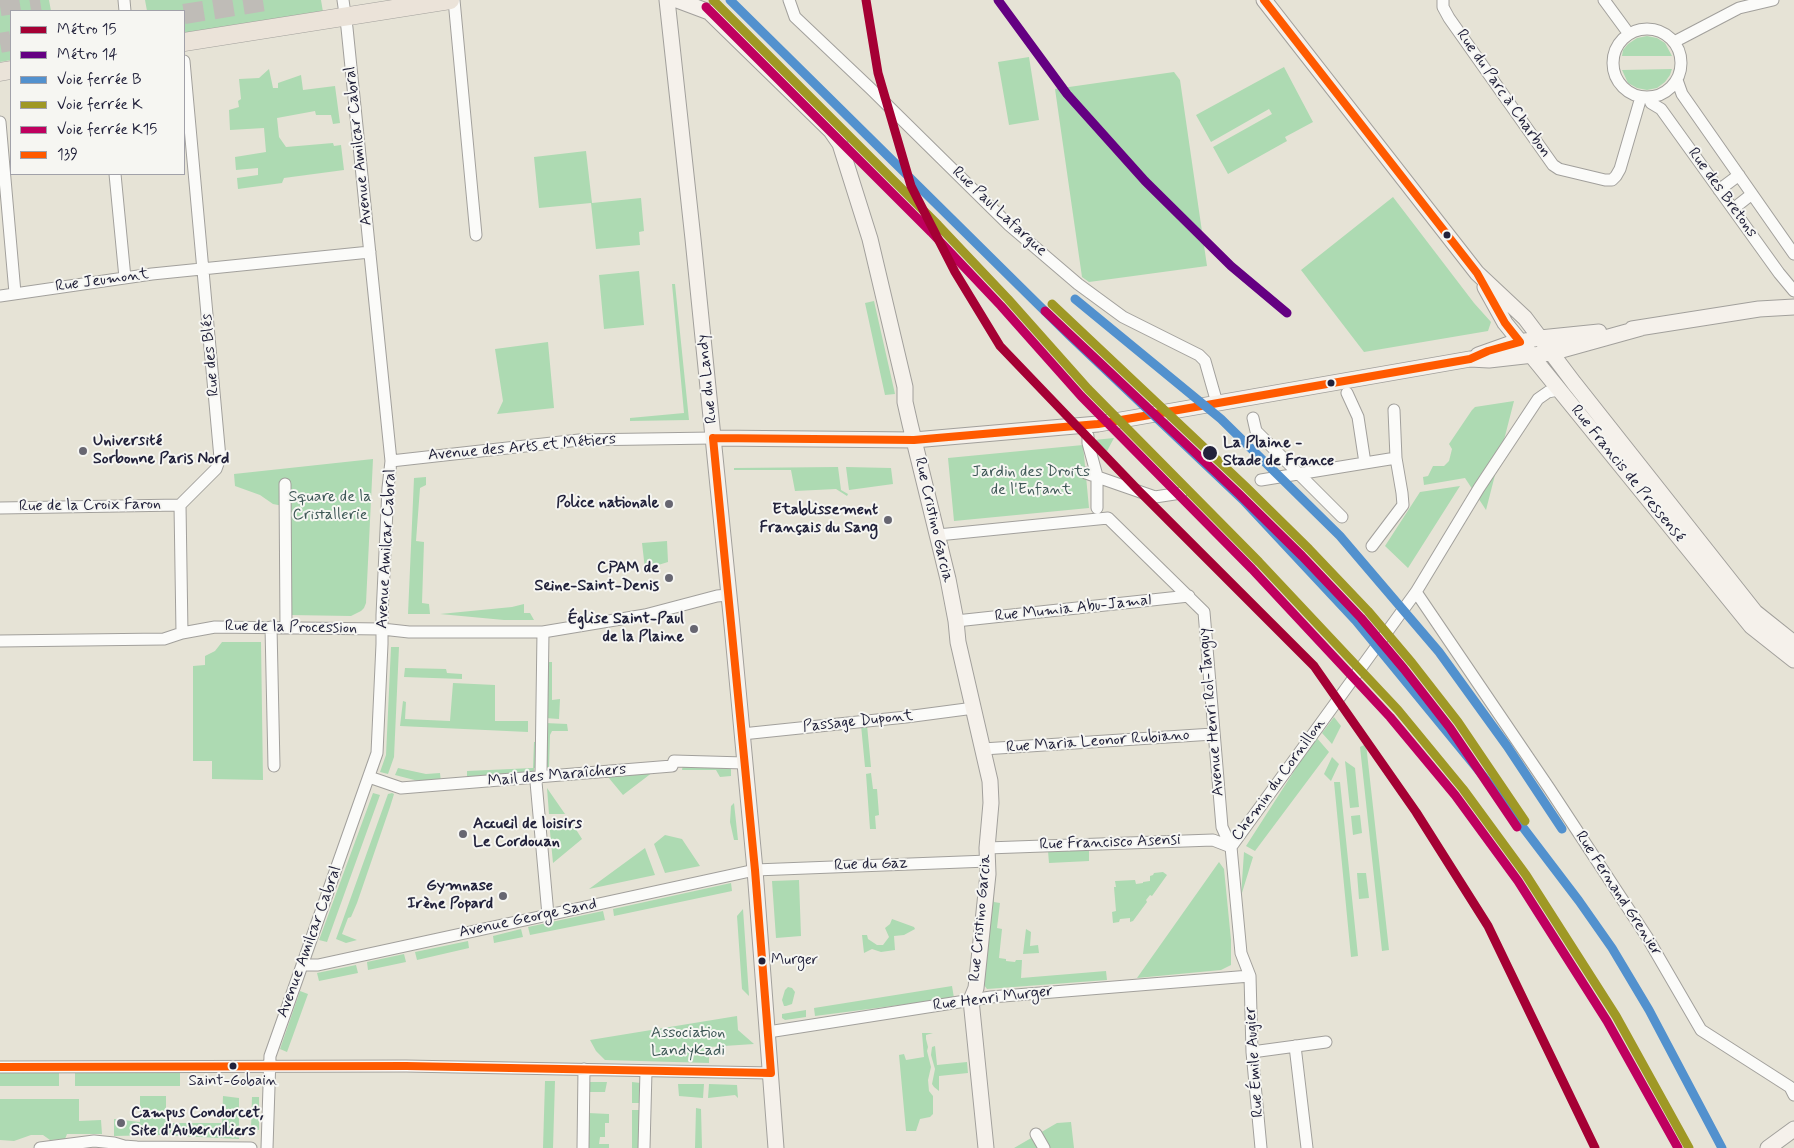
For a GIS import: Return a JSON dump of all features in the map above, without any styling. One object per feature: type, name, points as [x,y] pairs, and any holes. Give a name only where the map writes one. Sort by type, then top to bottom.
[{"type":"main road","points":[[185,42],[344,8],[450,0]]},
{"type":"street","points":[[454,0],[476,235]]},
{"type":"street","name":"Rue du Landy","points":[[667,0],[713,438],[755,870],[776,1148]]},
{"type":"street","name":"Rue Cristino Garcia","points":[[677,0],[709,12],[831,131],[840,144],[870,239],[905,387],[905,402],[938,534],[956,621],[958,642],[991,792],[976,988],[971,1000]]},
{"type":"street","name":"Rue Paul Lafargue","points":[[789,0],[795,18],[872,88],[1009,225],[1078,284],[1123,317],[1199,355],[1205,361],[1217,403]]},
{"type":"street","name":"Rue Francis de Pressensé","points":[[1264,0],[1477,273],[1505,322],[1558,390],[1750,626],[1794,660]]},
{"type":"street","name":"Rue du Parc à Charbon","points":[[1443,0],[1443,7],[1449,18],[1553,165],[1558,169],[1612,180],[1620,169],[1645,97]]},
{"type":"street","points":[[1604,0],[1629,34]]},
{"type":"street","points":[[1674,42],[1739,8],[1773,0]]},
{"type":"street","name":"Avenue Amilcar Cabral","points":[[267,1148],[270,1056],[377,753],[388,488],[391,461],[344,8]]},
{"type":"street","points":[[1653,29],[1668,36],[1674,42],[1678,48],[1681,62],[1677,80],[1670,89],[1660,95],[1645,97],[1630,93],[1621,86],[1614,75],[1612,63],[1614,52],[1620,42],[1629,34],[1636,30],[1653,29]]},
{"type":"street","name":"Rue des Bretons","points":[[1677,80],[1682,94],[1794,254]]},
{"type":"street","name":"Rue des Blés","points":[[180,505],[216,469],[220,458],[204,269],[187,120],[185,81]]},
{"type":"street","name":"Rue des Bretons","points":[[1645,97],[1651,104],[1661,109],[1778,273],[1794,291]]},
{"type":"street","points":[[0,122],[15,293]]},
{"type":"street","points":[[115,175],[125,278]]},
{"type":"street","points":[[1719,190],[1739,175]]},
{"type":"street","points":[[1733,209],[1752,194]]},
{"type":"street","name":"Rue Jeumont","points":[[0,296],[125,278],[370,252]]},
{"type":"street","name":"Rue Francis de Pressensé","points":[[1477,273],[1525,318],[1755,612],[1794,644]]},
{"type":"street","points":[[1759,309],[1785,298],[1794,298]]},
{"type":"street","points":[[1470,359],[1488,351],[1540,338],[1641,328],[1759,309],[1794,307]]},
{"type":"street","points":[[713,438],[914,440],[1098,424],[1470,359],[1489,360],[1551,353],[1641,328]]},
{"type":"street","name":"Chemin du Cornillon","points":[[1250,976],[1241,952],[1231,846],[1416,592],[1479,488],[1538,399],[1548,392],[1558,390]]},
{"type":"street","points":[[1347,393],[1358,417],[1366,463]]},
{"type":"street","points":[[1372,546],[1403,505],[1396,458],[1394,410]]},
{"type":"street","points":[[1253,418],[1256,431],[1342,517]]},
{"type":"street","points":[[1088,436],[1091,475],[1097,508]]},
{"type":"street","name":"Avenue des Arts et Métiers","points":[[391,461],[579,440],[713,438]]},
{"type":"street","points":[[1261,480],[1396,458]]},
{"type":"street","points":[[1091,475],[1155,497],[1181,493]]},
{"type":"street","points":[[285,484],[286,628]]},
{"type":"street","points":[[180,505],[182,633]]},
{"type":"street","name":"Rue de la Croix Faron","points":[[0,508],[180,505]]},
{"type":"street","name":"Avenue Henri Rol-Tanguy","points":[[938,534],[1108,518],[1189,596],[1204,612],[1222,826],[1231,846]]},
{"type":"street","name":"Rue Fernand Grenier","points":[[1416,592],[1647,937],[1701,1030],[1790,1087],[1794,1095]]},
{"type":"street","name":"Rue de la Procession","points":[[0,641],[164,639],[182,633],[215,627],[382,629],[409,632],[543,632],[645,615],[717,596],[728,595]]},
{"type":"street","name":"Rue Mumia Abu-Jamal","points":[[956,621],[1189,596]]},
{"type":"street","points":[[271,627],[274,766]]},
{"type":"street","points":[[543,632],[541,774],[536,782],[548,915]]},
{"type":"street","name":"Passage Dupont","points":[[742,734],[974,708]]},
{"type":"street","name":"Rue Maria Leonor Rubiano","points":[[983,749],[1214,734]]},
{"type":"street","name":"Mail des Maraîchers","points":[[369,777],[401,788],[672,766],[674,761],[744,763]]},
{"type":"street","name":"Rue Francisco Asensi","points":[[987,854],[1213,840],[1231,846]]},
{"type":"street","name":"Rue du Gaz","points":[[755,870],[987,854]]},
{"type":"street","name":"Avenue George Sand","points":[[302,965],[318,965],[755,870]]},
{"type":"street","name":"Rue Henri Murger","points":[[768,1032],[971,1000],[1250,976]]},
{"type":"street","name":"Rue Émile Augier","points":[[1250,976],[1252,1052],[1261,1148]]},
{"type":"street","points":[[971,1000],[986,1148]]},
{"type":"street","points":[[1252,1052],[1326,1042]]},
{"type":"street","points":[[1295,1046],[1307,1148]]},
{"type":"street","points":[[0,1067],[406,1066],[771,1073]]},
{"type":"street","points":[[583,1148],[584,1069]]},
{"type":"street","points":[[644,1148],[646,1070]]},
{"type":"street","points":[[1768,1148],[1794,1129]]},
{"type":"street","points":[[1036,1134],[1044,1148]]},
{"type":"street","points":[[40,1148],[94,1142],[137,1147],[251,1148]]},
{"type":"green space","points":[[0,0],[49,0],[51,10],[10,10],[10,60],[0,62]]},
{"type":"green space","points":[[145,0],[321,0],[323,12],[185,34],[185,10],[147,10]]},
{"type":"green space","points":[[1647,36],[1657,38],[1665,43],[1672,56],[1622,56],[1623,50],[1628,44],[1637,38]]},
{"type":"green space","points":[[1029,57],[1039,120],[1009,125],[998,62]]},
{"type":"green space","points":[[1284,67],[1313,122],[1285,137],[1287,141],[1228,174],[1213,147],[1272,114],[1269,109],[1211,142],[1196,115]]},
{"type":"green space","points":[[269,69],[273,88],[278,88],[278,83],[301,75],[303,90],[335,86],[340,123],[333,124],[331,115],[316,115],[315,111],[277,118],[279,137],[286,147],[333,143],[334,146],[341,145],[344,170],[284,178],[282,183],[238,189],[237,178],[258,175],[258,168],[236,170],[235,157],[266,152],[264,128],[230,130],[229,110],[239,107],[238,101],[241,99],[239,79],[259,78]]},
{"type":"green space","points":[[1672,69],[1665,82],[1657,88],[1647,90],[1637,88],[1628,83],[1622,70]]},
{"type":"green space","points":[[1174,72],[1180,80],[1207,266],[1089,282],[1082,277],[1055,89]]},
{"type":"green space","points":[[586,151],[592,203],[641,198],[644,231],[639,232],[640,245],[596,249],[591,203],[539,208],[534,157]]},
{"type":"green space","points":[[1393,197],[1474,303],[1491,322],[1488,331],[1364,352],[1301,270]]},
{"type":"green space","points":[[639,271],[644,325],[604,329],[599,275]]},
{"type":"green space","points":[[672,284],[675,284],[689,420],[630,421],[630,418],[684,413]]},
{"type":"green space","points":[[874,301],[895,394],[885,395],[865,303]]},
{"type":"green space","points":[[548,342],[554,408],[497,414],[503,401],[495,349]]},
{"type":"green space","points":[[1514,401],[1486,510],[1465,478],[1424,485],[1423,477],[1428,476],[1433,466],[1444,466],[1449,461],[1452,449],[1449,444],[1475,407]]},
{"type":"green space","points":[[1114,438],[1106,453],[1095,447],[1094,440]]},
{"type":"green space","name":"Jardin des Droits de l'Enfant","points":[[1083,445],[1089,508],[954,521],[948,458]]},
{"type":"green space","name":"Square de la Cristallerie","points":[[373,459],[366,603],[364,608],[351,616],[289,615],[288,507],[273,504],[260,495],[235,486],[234,474]]},
{"type":"green space","points":[[838,467],[841,490],[848,494],[847,496],[836,489],[795,491],[791,470],[734,470],[734,468]]},
{"type":"green space","points":[[846,467],[891,468],[893,484],[849,490]]},
{"type":"green space","points":[[426,477],[426,485],[420,488],[416,541],[424,542],[422,603],[429,604],[430,614],[408,614],[414,478]]},
{"type":"green space","points":[[1460,486],[1408,568],[1385,546],[1420,492]]},
{"type":"green space","points":[[667,541],[668,562],[645,569],[642,543]]},
{"type":"green space","points":[[524,604],[524,613],[530,613],[534,620],[504,620],[440,614],[512,607]]},
{"type":"green space","points":[[222,642],[261,642],[263,780],[212,779],[212,761],[193,761],[193,666],[205,665],[205,656],[215,651]]},
{"type":"green space","points":[[391,647],[399,647],[394,757],[388,774],[380,772],[386,755]]},
{"type":"green space","points":[[546,662],[552,662],[552,700],[560,699],[559,719],[545,718]]},
{"type":"green space","points":[[405,668],[446,669],[447,673],[462,674],[462,679],[404,677]]},
{"type":"green space","points":[[453,683],[495,685],[495,721],[528,721],[528,732],[400,726],[403,701],[406,702],[405,719],[450,721]]},
{"type":"green space","points":[[1334,717],[1341,726],[1332,744],[1322,733]]},
{"type":"green space","points":[[545,723],[567,724],[568,731],[552,731],[550,735],[549,767],[544,767]]},
{"type":"green space","points":[[861,725],[867,725],[871,767],[865,767]]},
{"type":"green space","points":[[1316,737],[1329,752],[1255,851],[1246,846]]},
{"type":"green space","points":[[534,742],[539,742],[539,768],[534,768],[534,775],[467,780],[467,771],[533,768]]},
{"type":"green space","points":[[1366,744],[1389,950],[1382,951],[1360,747]]},
{"type":"green space","points":[[1332,757],[1339,764],[1331,781],[1324,774]]},
{"type":"green space","points":[[1345,761],[1355,768],[1359,807],[1350,808]]},
{"type":"green space","points":[[683,764],[731,766],[731,776],[720,777],[716,770],[682,770]]},
{"type":"green space","points":[[398,768],[426,774],[440,773],[441,782],[426,783],[395,775]]},
{"type":"green space","points":[[653,772],[623,795],[608,777]]},
{"type":"green space","points":[[871,773],[873,789],[877,789],[879,815],[875,816],[876,829],[870,829],[866,774]]},
{"type":"green space","points":[[1334,782],[1340,782],[1358,956],[1351,957]]},
{"type":"green space","points":[[547,788],[565,814],[549,814]]},
{"type":"green space","points":[[373,793],[380,795],[327,942],[319,940]]},
{"type":"green space","points":[[388,794],[394,794],[390,807],[357,903],[351,917],[348,918],[342,934],[357,940],[346,943],[336,939]]},
{"type":"green space","points":[[734,803],[738,840],[734,840],[730,822],[731,806]]},
{"type":"green space","points":[[1360,815],[1362,833],[1353,835],[1351,816]]},
{"type":"green space","points":[[570,820],[582,839],[553,863],[549,821]]},
{"type":"green space","points":[[665,835],[682,839],[700,866],[665,873],[654,844]]},
{"type":"green space","points":[[645,848],[655,875],[589,889]]},
{"type":"green space","points":[[1089,849],[1089,861],[1049,863],[1048,851]]},
{"type":"green space","points":[[1244,852],[1253,857],[1241,896]]},
{"type":"green space","points":[[1219,862],[1224,869],[1231,940],[1231,965],[1221,970],[1137,978]]},
{"type":"green space","points":[[1163,872],[1167,875],[1152,896],[1150,895],[1146,900],[1147,902],[1133,921],[1130,922],[1130,918],[1120,919],[1119,922],[1113,923],[1112,912],[1116,911],[1115,881],[1135,880],[1136,884],[1143,883],[1150,881],[1150,876],[1154,873]]},
{"type":"green space","points":[[1357,873],[1366,873],[1369,898],[1359,899]]},
{"type":"green space","points":[[799,880],[801,936],[776,938],[772,881]]},
{"type":"green space","points":[[731,883],[732,891],[614,916],[613,909]]},
{"type":"green space","points":[[992,891],[994,891],[994,902],[1000,903],[997,928],[1002,929],[999,958],[1015,962],[1016,960],[1022,960],[1021,978],[1106,971],[1107,980],[987,989],[984,985]]},
{"type":"green space","points":[[743,909],[749,996],[742,989],[737,916]]},
{"type":"green space","points":[[603,911],[605,920],[530,935],[528,927]]},
{"type":"green space","points":[[892,919],[915,929],[904,935],[894,936],[895,950],[881,952],[872,949],[864,953],[862,935],[867,935],[868,939],[877,945],[883,945],[889,937],[885,928]]},
{"type":"green space","points":[[521,929],[523,937],[494,943],[493,936]]},
{"type":"green space","points":[[1026,929],[1031,932],[1030,946],[1038,945],[1039,953],[1023,954]]},
{"type":"green space","points":[[468,941],[469,948],[417,960],[415,952]]},
{"type":"green space","points":[[404,954],[406,962],[368,970],[367,962]]},
{"type":"green space","points":[[356,965],[358,973],[319,981],[317,973]]},
{"type":"green space","points":[[952,986],[954,998],[815,1016],[814,1008]]},
{"type":"green space","points":[[788,987],[792,988],[795,992],[792,1004],[784,1006],[782,1000]]},
{"type":"green space","points":[[300,991],[308,994],[287,1052],[280,1049]]},
{"type":"green space","points":[[806,1010],[806,1017],[785,1020],[782,1018],[782,1014]]},
{"type":"green space","name":"Association LandyKadi","points":[[737,1016],[738,1030],[754,1044],[709,1047],[709,1063],[605,1060],[596,1051],[590,1040]]},
{"type":"green space","points":[[922,1033],[933,1033],[926,1035],[926,1039],[931,1067],[928,1080],[929,1091],[933,1096],[933,1114],[930,1117],[920,1119],[916,1131],[906,1131],[899,1055],[904,1054],[906,1060],[924,1057]]},
{"type":"green space","points":[[935,1046],[937,1065],[967,1062],[968,1073],[939,1076],[939,1091],[932,1084],[935,1069],[931,1055],[932,1047]]},
{"type":"green space","points":[[75,1071],[180,1071],[180,1086],[75,1086]]},
{"type":"green space","points":[[0,1073],[59,1073],[59,1086],[0,1086]]},
{"type":"green space","points":[[545,1081],[555,1081],[553,1148],[543,1148]]},
{"type":"green space","points":[[587,1082],[607,1082],[605,1092],[587,1092]]},
{"type":"green space","points":[[632,1082],[641,1083],[641,1103],[632,1103]]},
{"type":"green space","points":[[678,1084],[704,1084],[703,1098],[679,1096]]},
{"type":"green space","points":[[709,1084],[737,1085],[738,1098],[735,1095],[708,1098]]},
{"type":"green space","points":[[140,1096],[166,1096],[166,1123],[222,1123],[223,1096],[239,1098],[239,1139],[161,1135],[114,1136],[114,1119],[140,1122]]},
{"type":"green space","points":[[252,1097],[259,1097],[259,1130],[251,1129]]},
{"type":"green space","points":[[0,1099],[79,1099],[79,1121],[101,1120],[102,1134],[67,1134],[65,1139],[50,1140],[43,1135],[31,1135],[14,1141],[0,1140]]},
{"type":"green space","points":[[696,1108],[701,1109],[702,1148],[695,1148]]},
{"type":"green space","points":[[632,1110],[640,1110],[642,1148],[632,1148]]},
{"type":"green space","points":[[588,1113],[609,1114],[609,1123],[605,1123],[605,1137],[600,1137],[599,1144],[609,1144],[609,1148],[586,1148]]},
{"type":"green space","points":[[1071,1122],[1074,1148],[1014,1148],[1057,1123]]},
{"type":"tunnel","points":[[0,6],[40,0]]},
{"type":"tunnel","points":[[185,14],[272,0]]},
{"type":"tunnel","points":[[0,43],[10,41]]},
{"type":"metro line","name":"15","points":[[866,0],[878,73],[911,186],[955,272],[1000,346],[1139,491],[1314,666],[1416,812],[1488,926],[1595,1148]]},
{"type":"metro line","name":"14","points":[[998,0],[1067,94],[1145,181],[1231,266],[1287,313]]},
{"type":"rail line","name":"K","points":[[713,0],[938,225],[1008,299],[1088,389],[1259,562],[1398,710],[1463,789],[1526,875],[1616,1016],[1689,1148]]},
{"type":"rail line","name":"B","points":[[730,0],[1069,335],[1243,500],[1356,621],[1493,788],[1579,901],[1612,948],[1649,1010],[1722,1148]]},
{"type":"rail line","name":"K15","points":[[706,7],[931,232],[1001,306],[1081,396],[1252,569],[1390,717],[1455,795],[1518,881],[1607,1021],[1678,1148]]},
{"type":"rail line","name":"B","points":[[1075,299],[1221,419],[1340,536],[1439,652],[1507,746],[1562,829]]},
{"type":"rail line","name":"K","points":[[1052,304],[1246,487],[1368,611],[1458,722],[1525,821]]},
{"type":"rail line","name":"K15","points":[[1045,311],[1239,494],[1361,618],[1450,728],[1517,827]]},
{"type":"transit line","name":"139","points":[[713,438],[914,440],[1098,424],[1470,359],[1488,351],[1520,342],[1505,323],[1477,273],[1264,0]]},
{"type":"transit line","name":"139","points":[[713,438],[755,870],[771,1073]]},
{"type":"transit line","name":"139","points":[[0,1067],[406,1066],[771,1073]]},
{"type":"place","name":"Université Sorbonne Paris Nord","points":[[83,451]]},
{"type":"place","name":"La Plaine - Stade de France","points":[[1210,453]]},
{"type":"place","name":"Police nationale","points":[[669,504]]},
{"type":"place","name":"Etablissement Français du Sang","points":[[888,520]]},
{"type":"place","name":"CPAM de Seine-Saint-Denis","points":[[669,578]]},
{"type":"place","name":"Église Saint-Paul de la Plaine","points":[[694,629]]},
{"type":"place","name":"Accueil de loisirs Le Cordouan","points":[[463,834]]},
{"type":"place","name":"Gymnase Irène Popard","points":[[503,896]]},
{"type":"place","name":"Murger","points":[[762,961]]},
{"type":"place","name":"Saint-Gobain","points":[[233,1066]]},
{"type":"place","name":"Campus Condorcet, Site d'Aubervilliers","points":[[121,1123]]}]
